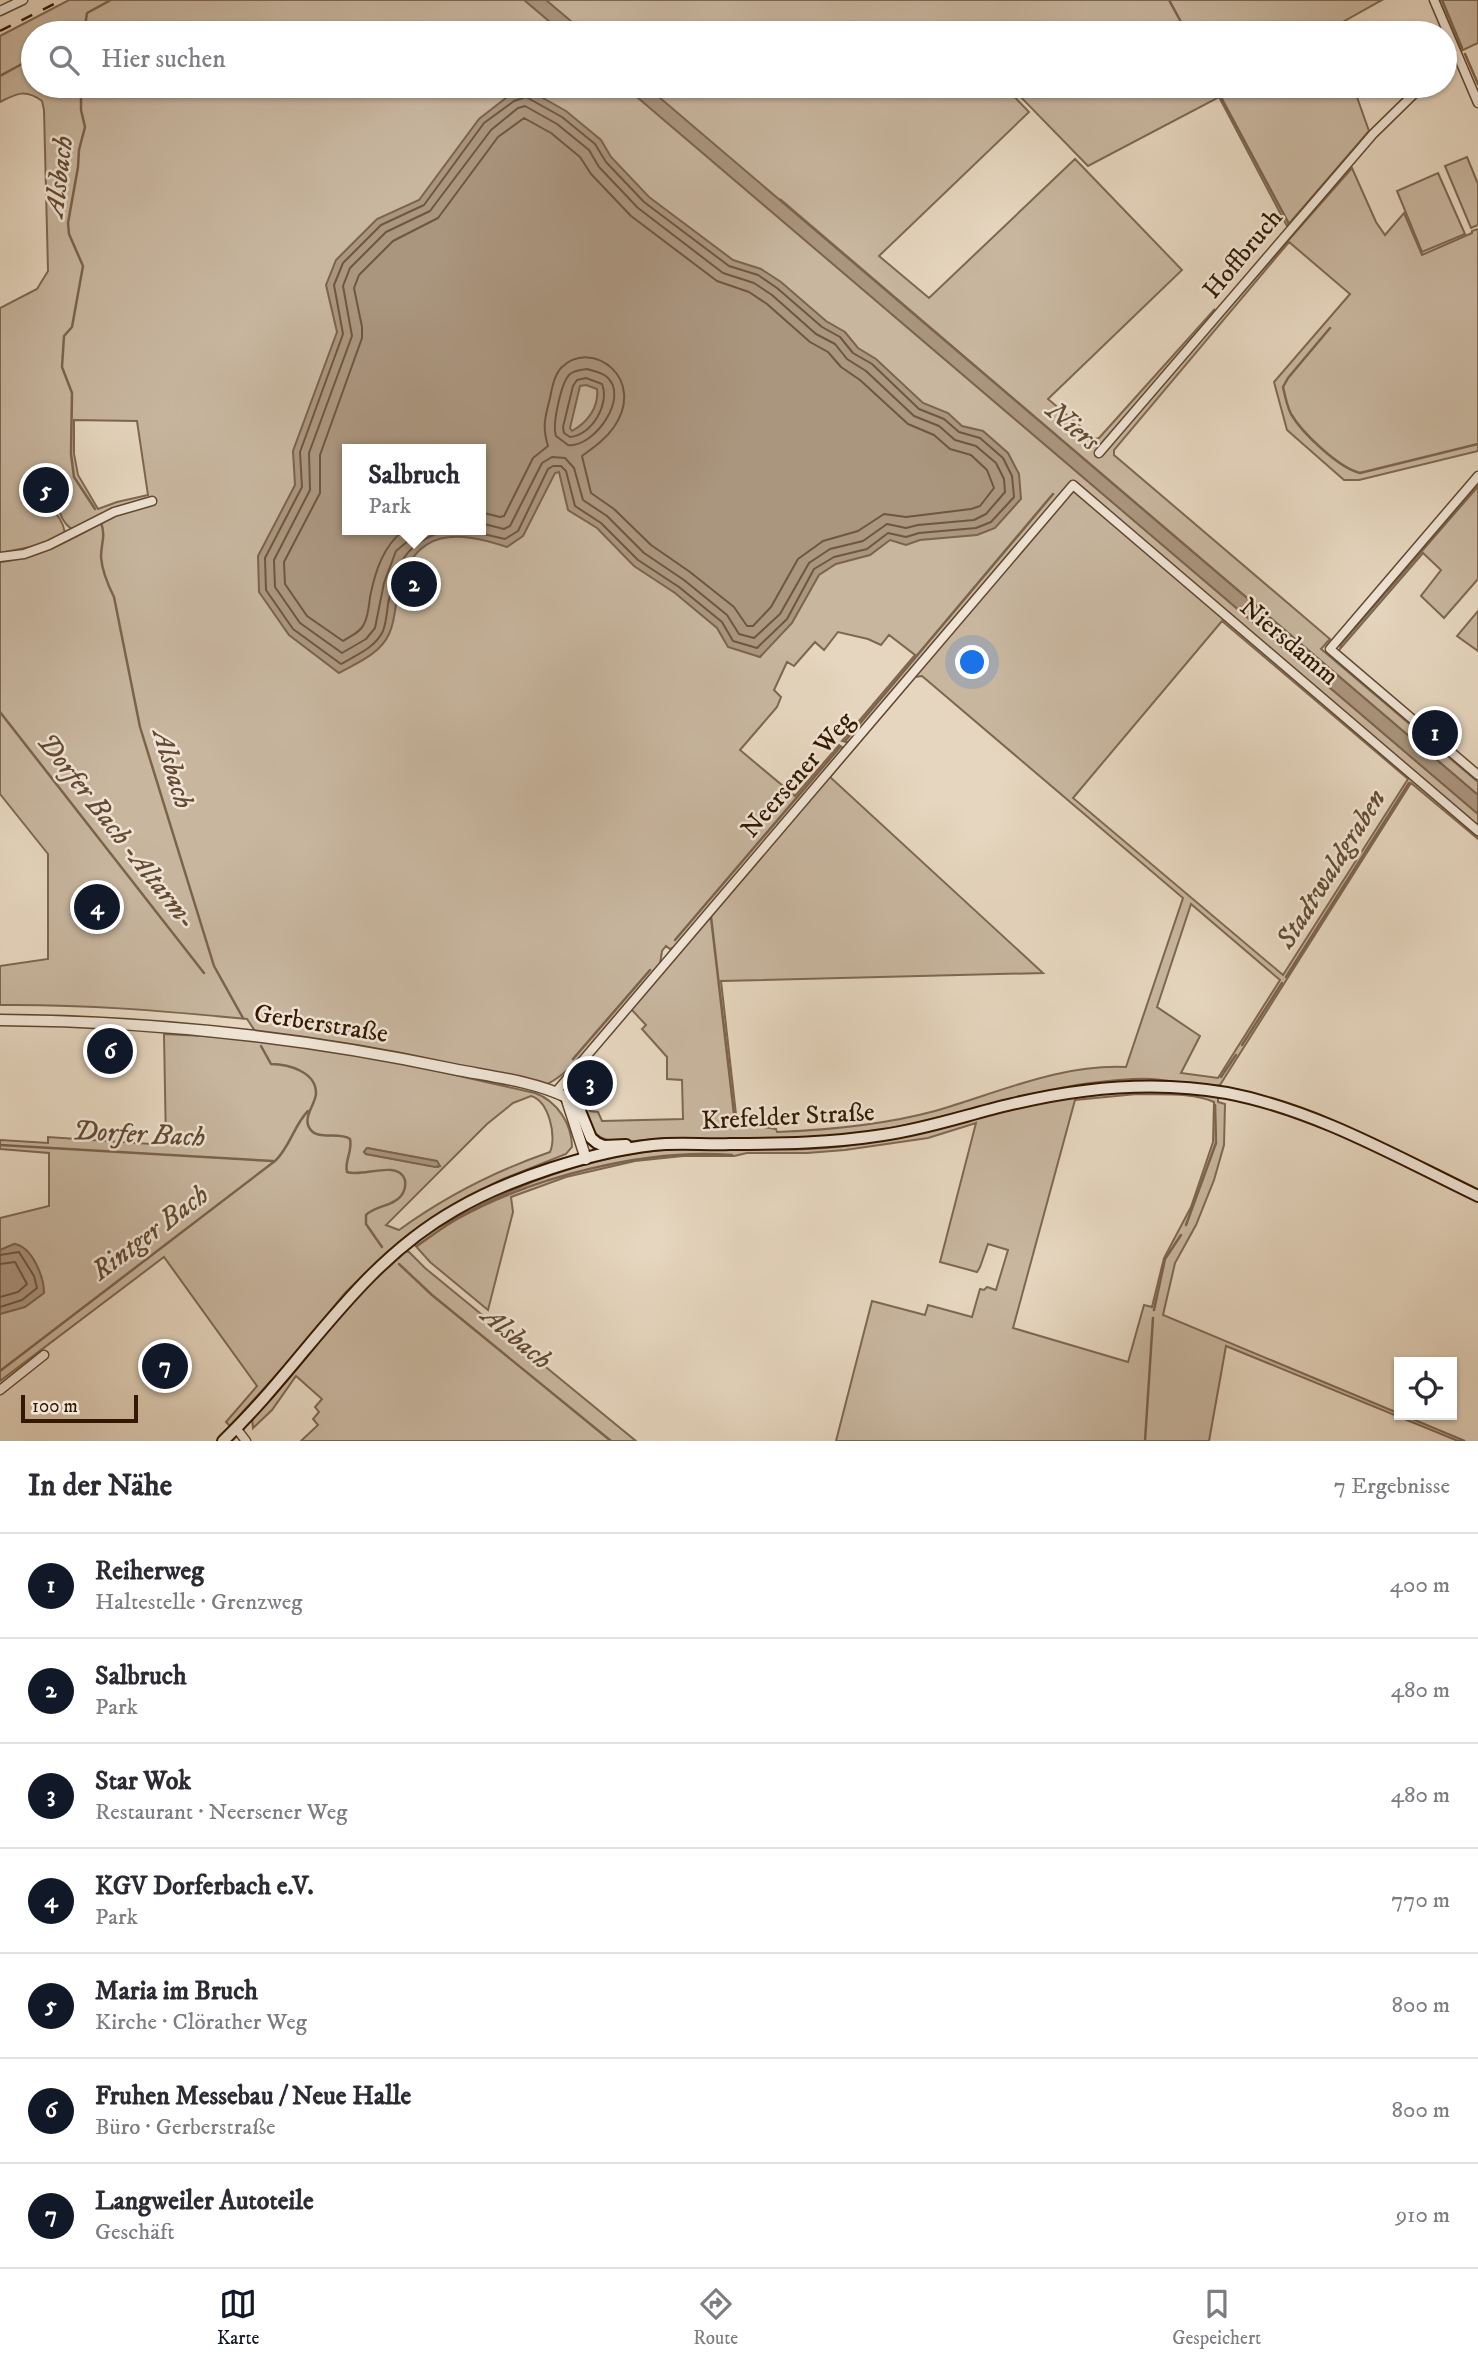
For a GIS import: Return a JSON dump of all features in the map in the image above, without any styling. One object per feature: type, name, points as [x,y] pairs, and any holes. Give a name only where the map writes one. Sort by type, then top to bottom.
[{"type":"main road","name":"Krefelder Straße","points":[[223,1441],[363,1282],[404,1243],[454,1210],[536,1173],[653,1145],[796,1144],[849,1140],[911,1130],[1013,1103],[1088,1088],[1155,1085],[1225,1093],[1286,1107],[1345,1132],[1478,1196]]},
{"type":"main road","points":[[560,1095],[580,1111],[591,1138],[597,1143],[604,1146],[653,1145]]},
{"type":"street","points":[[0,11],[23,0]]},
{"type":"street","points":[[1434,0],[1443,21]]},
{"type":"street","points":[[1457,55],[1478,103]]},
{"type":"street","name":"Hoffbruch","points":[[1099,453],[1373,134],[1410,98]]},
{"type":"street","points":[[1478,476],[1330,649],[1478,775]]},
{"type":"street","name":"Niersdamm","points":[[1073,485],[1478,831]]},
{"type":"street","name":"Neersener Weg","points":[[560,1095],[1073,485]]},
{"type":"street","points":[[0,557],[24,554],[49,545],[114,512],[152,501]]},
{"type":"street","name":"Gerberstraße","points":[[0,1020],[122,1024],[237,1032],[407,1059],[560,1095]]},
{"type":"street","points":[[560,1095],[586,1159]]},
{"type":"street","points":[[0,1390],[44,1355]]},
{"type":"street","points":[[236,1428],[246,1441]]},
{"type":"shaded area","points":[[69,0],[1382,0],[1344,21],[29,21]]},
{"type":"shaded area","points":[[1439,0],[1478,0],[1478,43],[1461,51],[1457,42],[1457,21],[1448,21]]},
{"type":"shaded area","points":[[21,25],[21,95],[0,102],[0,36]]},
{"type":"shaded area","points":[[38,98],[1016,98],[1029,112],[879,256],[929,298],[1075,159],[1182,270],[1048,399],[1095,439],[1099,438],[1214,310],[1215,315],[1101,444],[1106,448],[1352,168],[1376,222],[1385,235],[1404,213],[1422,255],[1478,229],[1478,451],[1359,480],[1344,480],[1287,430],[1274,382],[1350,294],[1289,242],[1114,450],[1114,455],[1330,639],[1321,649],[1478,782],[1478,795],[780,199],[1074,469],[1478,814],[1478,839],[1411,783],[1220,1085],[1143,1079],[1083,1084],[889,1129],[814,1140],[609,1140],[594,1132],[579,1103],[568,1091],[568,1086],[582,1097],[590,1111],[598,1112],[602,1121],[683,1119],[682,1080],[667,1079],[667,1057],[642,1029],[646,1025],[631,1009],[839,756],[677,946],[670,949],[666,946],[662,951],[660,964],[606,1031],[574,1065],[545,1085],[380,1050],[255,1031],[247,1019],[124,1009],[0,1005],[0,966],[48,959],[48,854],[0,794],[0,560],[23,557],[95,517],[72,529],[60,514],[50,484],[38,490],[61,521],[65,533],[45,544],[0,553],[0,308],[37,289],[48,271],[42,101]],"holes":[[[74,420],[137,421],[148,495],[98,509],[78,475],[74,454]],[[1222,621],[1408,779],[1283,975],[1073,798]],[[838,632],[881,645],[889,635],[915,655],[842,741],[850,743],[841,754],[842,747],[839,745],[795,796],[740,750],[777,707],[781,697],[774,690],[787,662],[794,666],[815,642],[824,650]],[[922,676],[1183,898],[1126,1067],[1101,1067],[1053,1075],[935,1111],[876,1123],[777,1132],[776,1129],[737,1123],[721,981],[1043,973],[830,777],[915,677]],[[1191,904],[1280,980],[1218,1078],[1181,1073],[1200,1036],[1157,1007]]]},
{"type":"shaded area","points":[[1022,98],[1217,98],[1088,166]]},
{"type":"shaded area","points":[[1220,98],[1357,98],[1369,131],[1287,226]]},
{"type":"shaded area","points":[[1467,157],[1478,184],[1478,225],[1471,228],[1445,166]]},
{"type":"shaded area","points":[[1438,173],[1465,234],[1422,252],[1397,191]]},
{"type":"shaded area","points":[[1478,482],[1478,579],[1444,618],[1421,596],[1441,570],[1423,553],[1340,649],[1342,639]]},
{"type":"shaded area","points":[[1478,611],[1478,651],[1457,636]]},
{"type":"shaded area","points":[[164,1034],[260,1039],[375,1057],[535,1093],[550,1102],[562,1114],[572,1147],[566,1154],[471,1195],[411,1233],[384,1255],[345,1293],[297,1352],[230,1426],[226,1422],[257,1386],[164,1257],[0,1381],[0,1314],[5,1312],[14,1244],[0,1250],[0,1218],[49,1206],[49,1153],[0,1149],[0,1140],[48,1143],[48,1137],[166,1145]],"holes":[[[531,1096],[543,1105],[550,1120],[553,1138],[550,1152],[471,1185],[399,1230],[386,1225],[487,1124],[513,1103]],[[367,1148],[436,1161],[438,1167],[366,1154],[364,1152]]]},
{"type":"shaded area","points":[[1120,1089],[1218,1094],[1218,1102],[1225,1104],[1224,1145],[1214,1180],[1196,1225],[1175,1263],[1163,1315],[1394,1411],[1394,1415],[1226,1346],[1209,1441],[836,1441],[872,1301],[925,1315],[928,1305],[972,1317],[980,1289],[987,1287],[996,1290],[1008,1250],[988,1244],[977,1272],[940,1262],[976,1123],[928,1138],[845,1150],[683,1156],[635,1161],[566,1177],[511,1197],[513,1212],[488,1310],[430,1262],[413,1243],[511,1191],[546,1177],[617,1157],[691,1148],[787,1149],[845,1146],[1021,1106]],"holes":[[[1137,1094],[1186,1095],[1214,1102],[1213,1142],[1191,1207],[1164,1258],[1152,1307],[1144,1305],[1128,1362],[1013,1328],[1075,1100]]]},
{"type":"shaded area","points":[[405,1251],[636,1441],[301,1441],[318,1425],[313,1419],[319,1412],[315,1407],[322,1399],[296,1376],[272,1410],[253,1428],[252,1418],[358,1293]]},
{"type":"shaded area","points":[[1407,1420],[1415,1420],[1465,1441],[1458,1441]]},
{"type":"water","points":[[524,0],[546,0],[571,21],[549,21]]},
{"type":"water","points":[[506,98],[543,98],[566,111],[601,140],[611,157],[649,197],[733,260],[761,269],[781,282],[826,321],[845,332],[858,348],[876,359],[923,403],[948,413],[962,426],[983,431],[1008,453],[1019,474],[1021,499],[995,528],[977,535],[920,540],[906,545],[890,540],[870,555],[836,564],[819,575],[792,623],[760,657],[728,647],[717,628],[675,593],[634,566],[597,528],[568,510],[559,472],[555,473],[523,536],[507,547],[456,537],[428,544],[416,553],[399,587],[393,623],[385,641],[360,662],[339,673],[289,635],[259,592],[258,556],[295,485],[293,451],[337,332],[326,285],[336,260],[377,219],[419,200],[479,119]],"holes":[[[580,386],[597,389],[594,408],[587,419],[572,431],[570,428]]]},
{"type":"water","points":[[638,98],[660,98],[1478,795],[1478,814]]},
{"type":"water","points":[[367,1148],[437,1161],[440,1166],[366,1154],[364,1152]]},
{"type":"water","points":[[14,1244],[26,1250],[36,1263],[44,1293],[25,1307],[0,1314],[0,1250]]},
{"type":"waterway","name":"Alsbach","points":[[86,21],[87,13],[111,0]]},
{"type":"waterway","points":[[1169,0],[1180,21]]},
{"type":"waterway","points":[[1442,0],[1451,21]]},
{"type":"waterway","points":[[1457,36],[1462,48]]},
{"type":"waterway","points":[[1465,54],[1478,84]]},
{"type":"waterway","points":[[0,76],[21,65]]},
{"type":"waterway","name":"Alsbach","points":[[81,98],[85,127],[68,223],[69,234],[83,266],[72,327],[64,336],[62,367],[72,393],[71,454],[74,477],[95,509]]},
{"type":"waterway","points":[[1221,98],[1289,224]]},
{"type":"waterway","points":[[1330,328],[1283,387],[1288,408],[1296,422],[1332,457],[1360,473],[1478,444]]},
{"type":"waterway","points":[[1341,644],[1478,486]]},
{"type":"waterway","points":[[845,741],[1053,494]]},
{"type":"waterway","name":"Alsbach","points":[[101,522],[102,562],[114,597],[140,727],[214,966],[243,1018]]},
{"type":"waterway","name":"Dorfer Bach -Altarm-","points":[[0,562],[40,552],[101,523]]},
{"type":"waterway","name":"Dorfer Bach -Altarm-","points":[[0,712],[204,973]]},
{"type":"waterway","points":[[675,940],[840,747]]},
{"type":"waterway","name":"Stadtwaldgraben","points":[[1286,977],[1409,783]]},
{"type":"waterway","points":[[711,917],[735,1122]]},
{"type":"waterway","points":[[573,1059],[650,970]]},
{"type":"waterway","name":"Stadtwaldgraben","points":[[1242,1045],[1282,983]]},
{"type":"waterway","name":"Alsbach","points":[[261,1046],[271,1064],[293,1068],[312,1080],[316,1094],[308,1116],[308,1125],[314,1133],[350,1139],[347,1172],[388,1170],[401,1174],[405,1180],[404,1191],[397,1200],[366,1215],[366,1224],[382,1247]]},
{"type":"waterway","name":"Stadtwaldgraben","points":[[1221,1077],[1236,1055]]},
{"type":"waterway","name":"Stadtwaldgraben","points":[[1186,1225],[1216,1143],[1215,1105]]},
{"type":"waterway","name":"Rintger Bach","points":[[0,1371],[275,1161],[308,1111]]},
{"type":"waterway","name":"Dorfer Bach","points":[[0,1145],[273,1161]]},
{"type":"waterway","points":[[417,1246],[452,1222],[487,1204],[554,1178],[627,1161],[663,1156],[732,1155]]},
{"type":"waterway","name":"Stadtwaldgraben","points":[[1154,1310],[1165,1259],[1181,1235]]},
{"type":"waterway","name":"Alsbach","points":[[399,1264],[432,1295],[611,1441]]},
{"type":"waterway","name":"Stadtwaldgraben","points":[[1145,1441],[1153,1318]]},
{"type":"railway","points":[[0,31],[62,0]]},
{"type":"place","name":"Maria im Bruch","points":[[46,490]]},
{"type":"place","name":"Salbruch","points":[[414,584]]},
{"type":"place","name":"Reiherweg","points":[[1435,733]]},
{"type":"place","name":"KGV Dorferbach e.V.","points":[[97,907]]},
{"type":"place","name":"Fruhen Messebau / Neue Halle","points":[[110,1051]]},
{"type":"place","name":"Star Wok","points":[[590,1083]]},
{"type":"place","name":"Langweiler Autoteile","points":[[165,1366]]},
{"type":"water label","name":"Niers","points":[[1073,426]]}]
